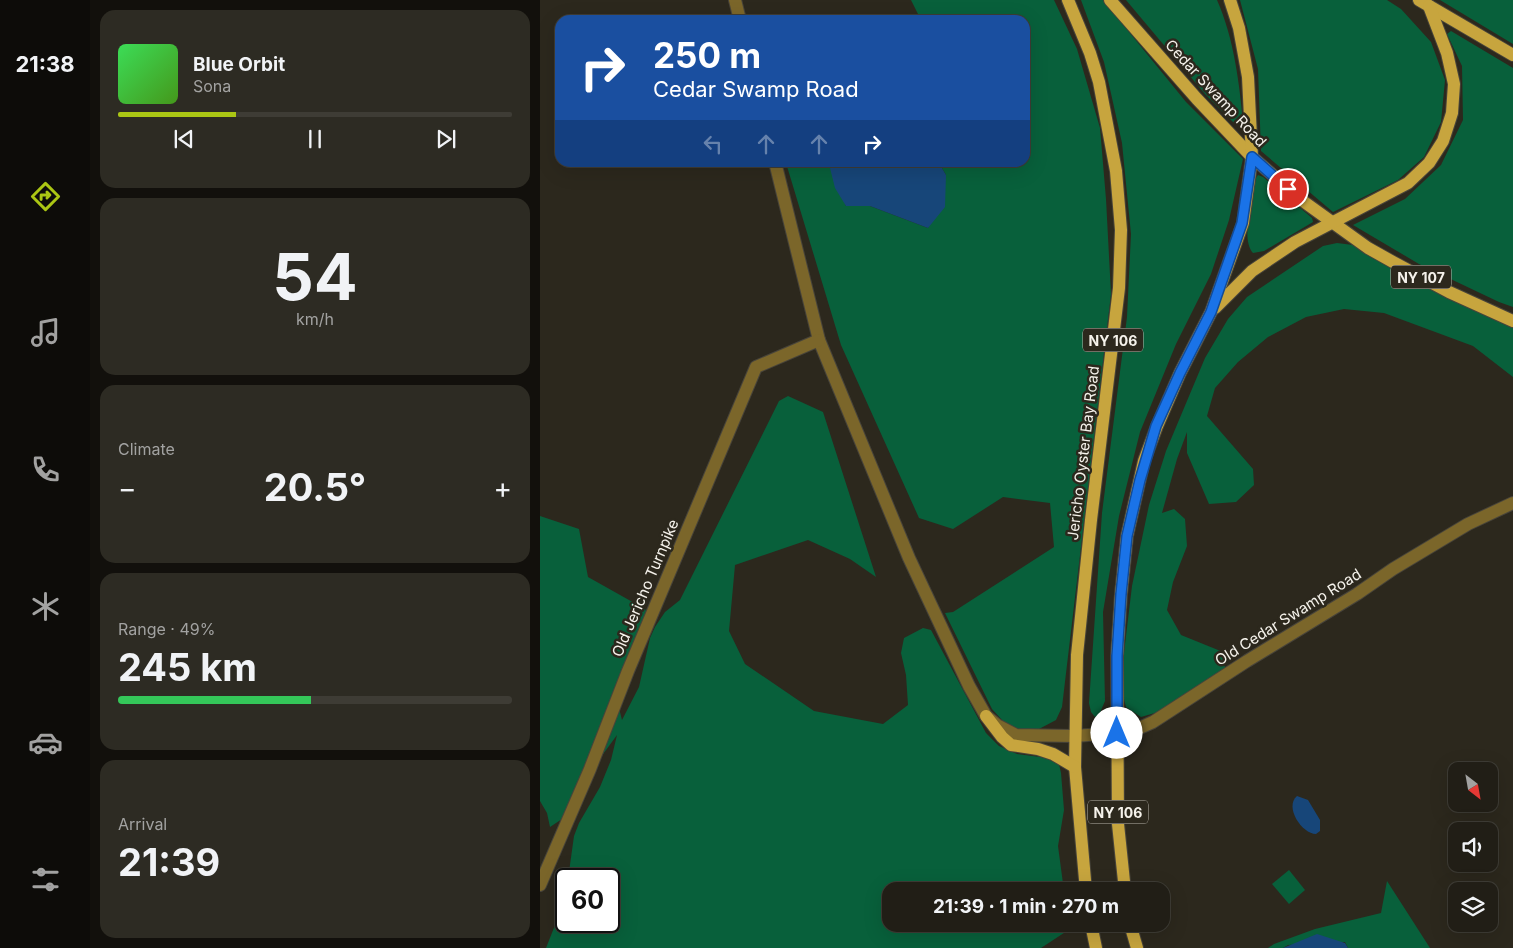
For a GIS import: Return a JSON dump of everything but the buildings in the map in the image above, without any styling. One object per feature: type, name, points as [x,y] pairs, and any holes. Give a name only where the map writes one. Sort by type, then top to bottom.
[{"type":"main road","name":"Jericho Oyster Bay Road","points":[[1068,0],[1090,53],[1099,82],[1116,171],[1121,230],[1119,288],[1076,654],[1074,767],[1085,882]]},
{"type":"main road","name":"Cedar Swamp Road","points":[[1110,0],[1197,99],[1252,157],[1300,199],[1335,222],[1368,248],[1449,292],[1513,321]]},
{"type":"main road","name":"NY 106","points":[[1124,882],[1118,824],[1117,656],[1127,536],[1144,461],[1156,426],[1211,312],[1242,223],[1252,157],[1248,77],[1239,28],[1230,0]]},
{"type":"main road","points":[[1424,3],[1513,55]]},
{"type":"main road","points":[[1211,312],[1252,271],[1295,242],[1408,183],[1429,163],[1443,141],[1452,113],[1454,84],[1447,53],[1424,3]]},
{"type":"main road","points":[[986,716],[1002,737],[1012,745],[1038,749],[1053,754],[1074,767]]},
{"type":"main road","points":[[1093,932],[1096,948]]},
{"type":"main road","points":[[1132,932],[1137,948]]},
{"type":"street","points":[[735,0],[739,15]]},
{"type":"street","points":[[776,167],[819,340],[909,558],[969,686],[986,716],[997,725],[1016,735],[1074,736]]},
{"type":"street","name":"Old Jericho Turnpike","points":[[540,886],[756,367],[819,340]]},
{"type":"street","name":"Old Cedar Swamp Road","points":[[1074,736],[1135,730],[1153,722],[1247,661],[1357,594],[1393,569],[1468,524],[1513,503]]},
{"type":"green space","points":[[911,0],[1054,0],[1077,49],[1100,128],[1111,294],[1062,707],[1056,720],[1039,729],[1020,730],[1003,721],[992,709],[945,613],[953,612],[1054,547],[1050,503],[1003,497],[953,529],[919,518],[841,345],[787,167],[830,167],[846,206],[870,206],[928,228],[946,175],[941,167],[1030,167],[1030,15],[918,15]]},
{"type":"green space","points":[[1081,0],[1103,0],[1186,102],[1243,159],[1229,220],[1211,274],[1176,344],[1140,432],[1119,516],[1103,612],[1105,701],[1099,715],[1095,717],[1091,712],[1089,703],[1102,513],[1127,317],[1131,234],[1122,143],[1104,62]]},
{"type":"green space","points":[[1126,0],[1217,0],[1232,45],[1243,123],[1235,124],[1205,94]]},
{"type":"green space","points":[[1240,0],[1387,0],[1401,9],[1431,42],[1445,80],[1441,122],[1424,157],[1398,180],[1333,212],[1261,151],[1258,69]]},
{"type":"green space","points":[[1440,0],[1513,0],[1513,44]]},
{"type":"green space","points":[[1451,31],[1513,68],[1513,307],[1419,264],[1353,225],[1405,199],[1441,165],[1463,120],[1462,66],[1447,34]]},
{"type":"green space","points":[[1258,175],[1263,177],[1312,218],[1313,222],[1264,251],[1253,253],[1249,247],[1247,228],[1250,206]]},
{"type":"green space","points":[[1337,243],[1353,245],[1513,324],[1513,377],[1473,346],[1384,313],[1344,309],[1306,317],[1268,337],[1238,362],[1215,388],[1207,416],[1253,469],[1254,485],[1236,502],[1209,504],[1187,453],[1187,432],[1177,459],[1162,513],[1174,509],[1185,519],[1187,546],[1173,582],[1167,610],[1181,635],[1223,652],[1225,668],[1158,712],[1141,717],[1126,707],[1123,695],[1123,661],[1132,586],[1149,505],[1166,451],[1205,358],[1228,319],[1247,297],[1323,246]]},
{"type":"green space","points":[[788,396],[823,412],[876,577],[850,559],[808,540],[735,565],[729,631],[745,664],[814,711],[883,724],[908,705],[906,675],[901,653],[904,638],[923,628],[931,630],[986,733],[999,746],[1017,754],[1048,758],[1059,764],[1064,810],[1058,846],[1063,882],[882,882],[882,932],[1065,932],[1041,948],[546,948],[555,925],[555,933],[620,933],[620,868],[570,868],[574,836],[579,823],[600,787],[611,760],[617,735],[562,819],[550,827],[547,813],[540,801],[540,516],[579,529],[588,577],[645,609],[648,614],[619,708],[622,720],[639,687],[650,638],[655,627],[665,612],[680,600],[779,401]]},
{"type":"green space","points":[[1289,870],[1305,890],[1289,904],[1272,884]]},
{"type":"green space","points":[[1387,881],[1430,948],[1348,948],[1345,942],[1268,948],[1315,929],[1381,913]]},
{"type":"water","points":[[830,167],[941,167],[946,175],[945,207],[928,228],[870,206],[846,206],[835,188]]},
{"type":"water","points":[[1297,796],[1308,800],[1320,820],[1320,831],[1316,834],[1305,830],[1296,819],[1293,807]]},
{"type":"water","points":[[1317,934],[1345,943],[1348,948],[1283,948]]},
{"type":"route","points":[[1117,733],[1117,656],[1121,594],[1127,536],[1144,461],[1156,426],[1211,312],[1242,223],[1252,157],[1288,189]]}]
